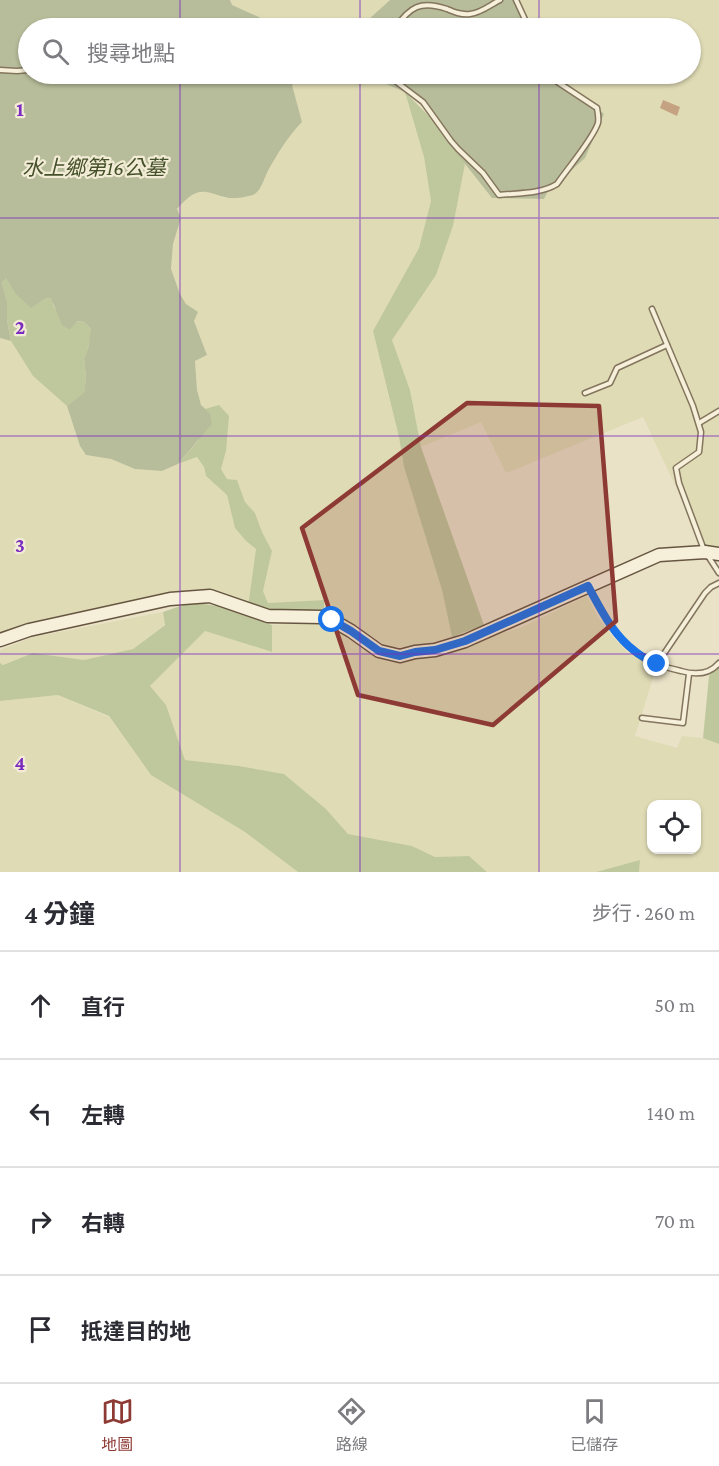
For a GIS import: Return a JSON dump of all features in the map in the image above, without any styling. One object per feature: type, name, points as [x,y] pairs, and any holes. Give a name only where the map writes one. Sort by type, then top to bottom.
[{"type":"street","points":[[0,640],[29,630],[170,599],[210,596],[268,616],[322,617],[332,620],[379,651],[400,656],[435,650],[465,641],[659,555],[705,552],[719,554]]},
{"type":"lane","points":[[402,18],[418,6],[432,5],[469,15],[478,13],[500,0]]},
{"type":"lane","points":[[516,0],[524,18]]},
{"type":"lane","points":[[0,70],[18,71]]},
{"type":"lane","points":[[399,84],[423,102],[451,141],[483,172],[499,195],[539,191],[557,184],[591,136],[598,123],[597,108],[561,84]]},
{"type":"lane","points":[[652,309],[699,423],[701,432],[699,452],[676,468],[679,483],[705,552],[719,573]]},
{"type":"lane","points":[[585,393],[610,383],[617,368],[667,345]]},
{"type":"lane","points":[[699,423],[719,411]]},
{"type":"lane","points":[[657,664],[705,592],[719,583]]},
{"type":"lane","points":[[588,586],[609,624],[637,653],[657,664],[689,674],[707,673],[719,663]]},
{"type":"lane","points":[[642,718],[682,723],[689,674]]},
{"type":"highlighted area","points":[[467,403],[599,406],[616,621],[493,725],[358,695],[302,528]]},
{"type":"shaded area","points":[[230,0],[390,0],[370,18],[260,18],[232,5]]},
{"type":"shaded area","points":[[519,0],[719,0],[719,547],[703,545],[643,417],[506,473],[481,422],[421,447],[410,390],[392,340],[436,275],[453,226],[465,164],[479,182],[527,199],[544,199],[548,191],[552,84],[701,84],[701,18],[525,18]]},
{"type":"shaded area","points":[[295,84],[386,84],[405,92],[424,157],[431,201],[419,248],[373,331],[404,467],[442,590],[452,637],[408,648],[389,647],[336,614],[324,613],[324,600],[268,603],[263,591],[272,551],[255,513],[245,502],[237,480],[227,479],[221,469],[226,451],[219,406],[205,409],[201,405],[197,391],[195,361],[207,355],[194,321],[197,312],[186,304],[171,269],[173,244],[181,219],[177,209],[186,199],[197,193],[210,191],[224,198],[261,188],[267,171],[294,130],[302,122],[292,86]]},
{"type":"shaded area","points":[[0,338],[11,341],[33,376],[67,406],[80,446],[86,455],[111,459],[135,469],[162,471],[197,457],[204,467],[206,476],[227,495],[235,528],[256,549],[248,607],[207,589],[160,597],[0,639]]},
{"type":"shaded area","points":[[587,596],[598,617],[627,652],[656,668],[635,736],[677,748],[682,736],[703,738],[719,744],[719,872],[639,872],[640,860],[596,872],[487,872],[469,856],[435,857],[412,846],[348,834],[326,809],[284,774],[185,760],[166,705],[150,686],[205,631],[271,652],[272,625],[321,622],[330,625],[380,659],[403,663],[520,628]]},
{"type":"shaded area","points":[[163,612],[165,624],[133,649],[84,660],[33,653],[2,665],[0,663],[0,650],[33,637]]},
{"type":"shaded area","points":[[58,695],[109,717],[151,775],[245,832],[298,872],[0,872],[0,701]]},
{"type":"green space","name":"水上鄉第16公墓","points":[[0,0],[230,0],[232,5],[260,18],[18,18],[18,84],[294,84],[302,122],[281,150],[256,193],[233,198],[210,192],[195,193],[177,209],[181,218],[173,244],[171,269],[186,304],[198,312],[194,321],[207,355],[195,361],[197,390],[201,405],[210,413],[212,424],[178,464],[162,471],[135,469],[111,459],[86,455],[80,446],[67,406],[84,393],[86,377],[84,359],[91,329],[84,322],[77,321],[70,330],[62,325],[51,298],[44,299],[31,308],[15,293],[6,279],[2,283],[7,301],[7,320],[11,341],[0,338]]},
{"type":"green space","points":[[390,0],[519,0],[525,18],[370,18]]},
{"type":"green space","name":"水上鄉第16公墓","points":[[386,84],[562,84],[604,114],[585,158],[548,191],[544,199],[492,198],[454,150],[436,117],[405,92]]},
{"type":"green space","points":[[405,92],[436,123],[465,164],[453,226],[436,275],[392,340],[410,390],[421,447],[484,625],[452,637],[442,590],[404,467],[373,331],[419,248],[431,201],[424,157]]},
{"type":"green space","points":[[6,279],[15,293],[44,299],[52,298],[54,307],[70,330],[76,321],[84,322],[92,330],[84,359],[86,377],[84,394],[67,406],[33,376],[11,341],[7,320],[7,301],[2,283]]},
{"type":"green space","points":[[219,405],[229,416],[226,451],[221,469],[227,479],[237,480],[245,502],[255,513],[272,551],[263,591],[268,603],[324,600],[324,613],[272,614],[248,607],[256,549],[235,528],[227,495],[206,476],[204,467],[197,457],[178,464],[198,441],[210,413],[205,409]]},
{"type":"green space","points":[[192,602],[217,606],[272,625],[272,652],[205,631],[150,686],[166,705],[185,760],[284,774],[326,809],[348,834],[412,846],[435,857],[469,856],[487,872],[298,872],[245,832],[151,775],[109,716],[58,695],[0,701],[0,663],[3,665],[33,653],[84,660],[133,649],[165,625],[163,612]]},
{"type":"green space","points":[[719,660],[719,744],[703,738],[709,676]]},
{"type":"green space","points":[[640,860],[639,872],[596,872]]},
{"type":"building","points":[[663,100],[680,107],[677,116],[660,108]]},
{"type":"route","points":[[332,620],[379,651],[400,656],[435,650],[465,641],[588,586],[609,624],[625,643],[657,664]]}]
